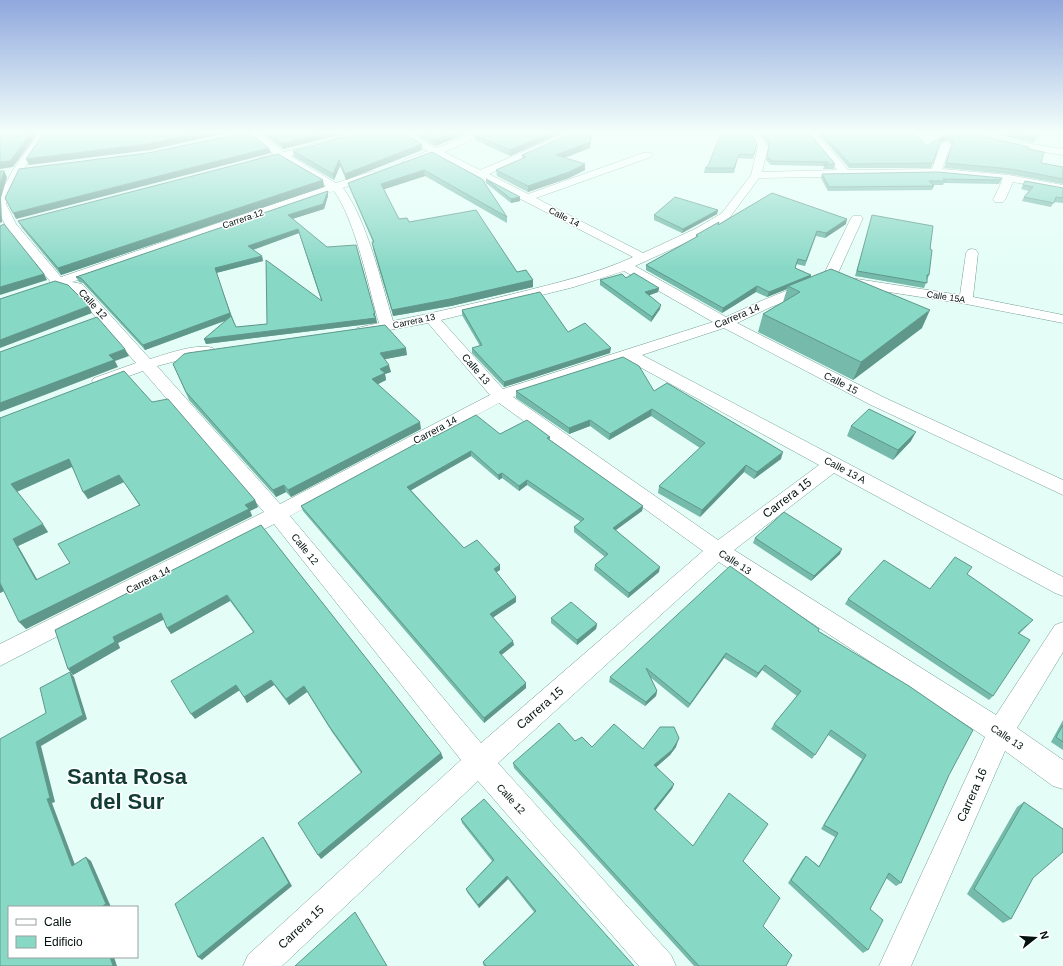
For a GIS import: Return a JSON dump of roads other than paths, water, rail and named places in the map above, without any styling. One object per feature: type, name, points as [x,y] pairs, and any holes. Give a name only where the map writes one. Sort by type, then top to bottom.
[{"type":"street","points":[[14,178],[0,204],[51,284]]},
{"type":"street","points":[[320,178],[337,188],[347,201],[363,244],[387,327]]},
{"type":"street","name":"Carrera 12","points":[[51,284],[364,178]]},
{"type":"street","name":"Calle 14","points":[[488,178],[642,257]]},
{"type":"street","points":[[527,198],[584,178]]},
{"type":"street","name":"Carrera 13","points":[[348,333],[431,318],[569,284],[625,266],[701,230],[726,215],[754,178]]},
{"type":"street","points":[[1009,178],[1063,188]]},
{"type":"street","points":[[999,200],[1009,178]]},
{"type":"street","points":[[829,279],[857,218]]},
{"type":"street","points":[[966,300],[972,252]]},
{"type":"street","name":"Calle 15","points":[[625,266],[725,323],[877,401],[1063,488]]},
{"type":"street","name":"Calle 15A","points":[[829,279],[966,300],[1063,319]]},
{"type":"street","name":"Carrera 14","points":[[0,656],[276,514],[500,396],[725,323],[766,304],[829,279]]},
{"type":"street","name":"Calle 12","points":[[51,284],[78,287],[97,319],[146,364],[276,514],[479,762],[660,966]]},
{"type":"street","name":"Calle 13","points":[[431,318],[500,396],[718,551],[1000,732],[1063,776]]},
{"type":"street","points":[[88,386],[146,364],[193,352],[224,349]]},
{"type":"street","name":"Calle 13 A","points":[[628,354],[1063,587]]},
{"type":"street","name":"Carrera 15","points":[[260,966],[479,762],[718,551],[833,464]]},
{"type":"street","name":"Carrera 16","points":[[895,966],[1000,732],[1063,632]]},
{"type":"district","name":"Santa Rosa del Sur","points":[[127,788]]}]
